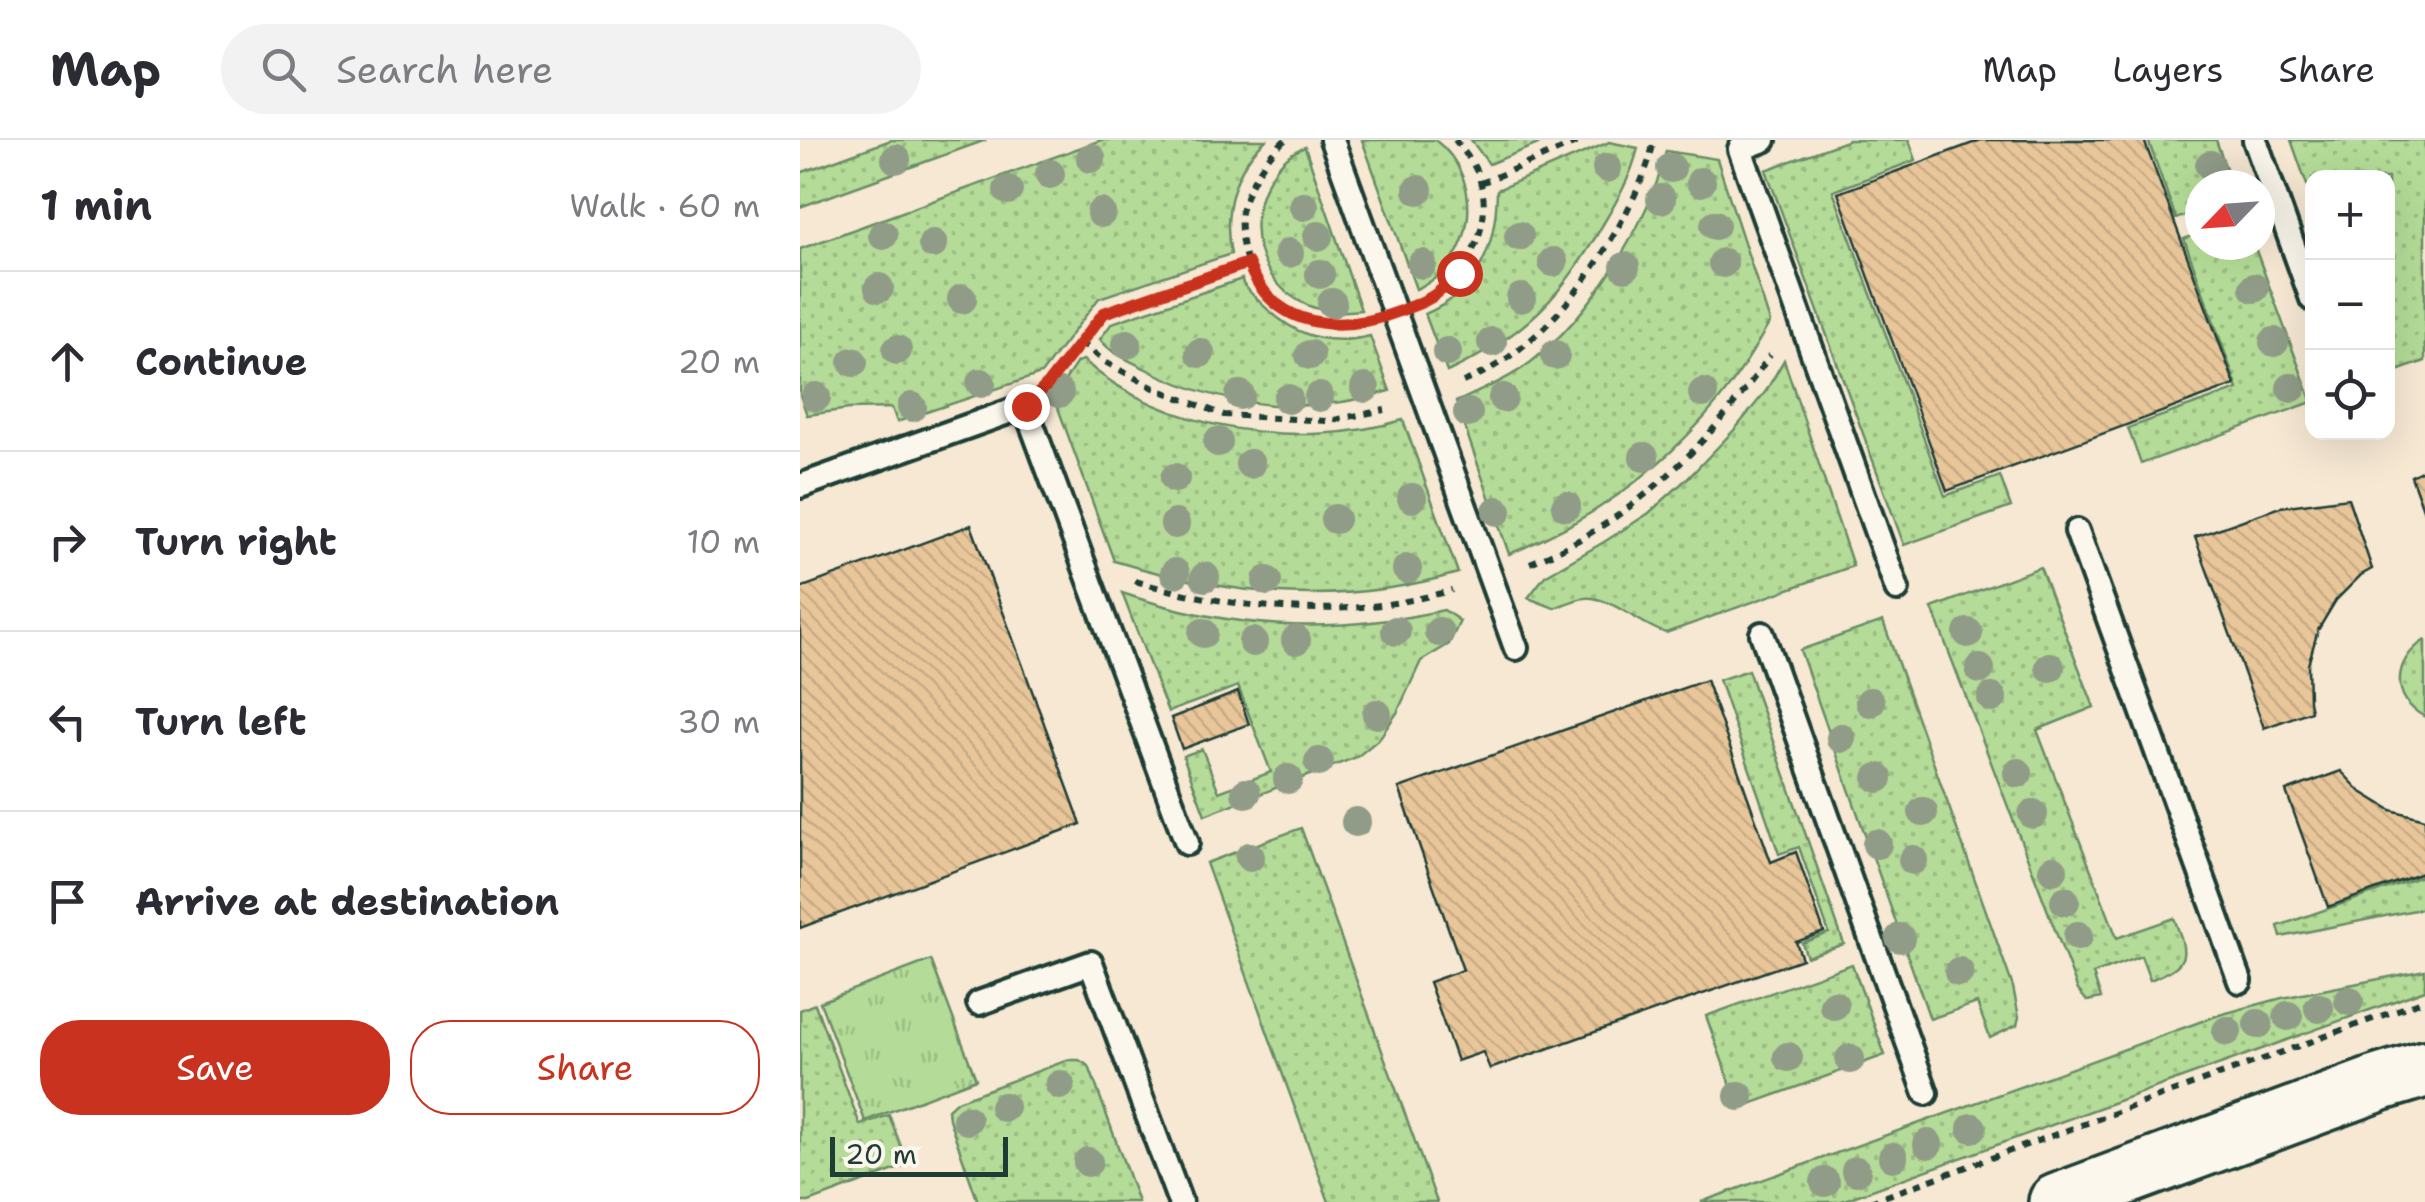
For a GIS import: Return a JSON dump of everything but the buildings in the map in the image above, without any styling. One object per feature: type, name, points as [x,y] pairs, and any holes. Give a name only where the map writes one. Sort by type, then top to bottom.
[{"type":"street","points":[[2057,1202],[2425,1069]]},
{"type":"lane","points":[[1332,140],[1516,648]]},
{"type":"lane","points":[[1764,140],[1740,149],[1896,590]]},
{"type":"lane","points":[[2255,140],[2305,280]]},
{"type":"lane","points":[[800,486],[1026,406],[1187,843]]},
{"type":"lane","points":[[2077,531],[2240,981]]},
{"type":"lane","points":[[1762,634],[1926,1093]]},
{"type":"lane","points":[[979,1003],[1091,964],[1180,1202]]},
{"type":"path","points":[[1285,140],[1267,158],[1252,183],[1240,215],[1242,248],[1253,278],[1272,301],[1303,320],[1333,326],[1394,314],[1435,296],[1459,273],[1474,248],[1484,216],[1481,183],[1456,140]]},
{"type":"path","points":[[1481,183],[1583,140]]},
{"type":"path","points":[[1026,406],[1104,313],[1248,263]]},
{"type":"path","points":[[1870,1202],[2425,1000]]},
{"type":"green space","points":[[891,140],[986,140],[800,207],[800,173]]},
{"type":"green space","points":[[1101,140],[1266,140],[1246,163],[1233,192],[1228,223],[1231,254],[1099,298],[1041,374],[897,422],[892,408],[807,415],[800,395],[800,249]]},
{"type":"green space","points":[[1362,140],[1435,140],[1452,157],[1462,176],[1468,220],[1462,242],[1452,261],[1416,289]]},
{"type":"green space","points":[[1471,140],[1548,140],[1489,164]]},
{"type":"green space","points":[[1849,140],[1909,140],[1916,160],[1833,191],[1945,496],[2000,476],[2011,507],[1904,545],[1766,170]]},
{"type":"green space","points":[[2148,140],[2216,140],[2227,170],[2185,170],[2185,216],[2176,219]]},
{"type":"green space","points":[[2291,140],[2425,140],[2425,361],[2395,372],[2395,170],[2305,170],[2305,179]]},
{"type":"green space","points":[[1609,142],[1638,148],[1635,159],[1613,207],[1571,275],[1519,329],[1447,372],[1425,314],[1459,293],[1481,264],[1493,230],[1497,190]]},
{"type":"green space","points":[[1305,147],[1361,310],[1320,309],[1290,295],[1266,267],[1260,250],[1257,213],[1262,195],[1281,164]]},
{"type":"green space","points":[[1666,151],[1717,159],[1770,322],[1719,400],[1674,449],[1597,509],[1509,554],[1456,402],[1523,368],[1574,320],[1632,237]]},
{"type":"green space","points":[[2192,260],[2260,260],[2305,383],[2305,405],[2141,464],[2128,428],[2238,389]]},
{"type":"green space","points":[[1242,279],[1270,311],[1298,331],[1331,340],[1370,336],[1390,391],[1296,406],[1235,400],[1205,393],[1146,369],[1115,353],[1100,339],[1112,323]]},
{"type":"green space","points":[[1083,360],[1116,385],[1153,404],[1236,429],[1322,434],[1403,420],[1458,573],[1370,591],[1285,593],[1201,583],[1114,561],[1054,397],[1077,362]]},
{"type":"green space","points":[[1784,360],[1853,566],[1666,633],[1594,598],[1554,608],[1528,598],[1545,576],[1649,513],[1691,475],[1766,391]]},
{"type":"green space","points":[[2040,567],[2094,707],[2037,730],[2117,938],[2174,918],[2183,950],[2183,957],[2173,969],[2150,980],[2141,956],[2093,974],[2101,998],[2087,1001],[2078,990],[1932,608]]},
{"type":"green space","points":[[1122,593],[1202,615],[1282,625],[1361,623],[1444,610],[1460,621],[1449,644],[1421,661],[1397,713],[1379,739],[1357,757],[1205,815],[1183,756],[1202,749],[1219,792],[1271,772],[1238,686],[1168,712]]},
{"type":"green space","points":[[1883,621],[2013,987],[2017,1025],[1990,1038],[1977,1003],[1930,1019],[1800,650]]},
{"type":"green space","points":[[2425,640],[2425,717],[2406,700],[2400,679],[2407,658]]},
{"type":"green space","points":[[1748,670],[1844,944],[1807,957],[1802,943],[1829,933],[1799,847],[1779,854],[1719,680]]},
{"type":"green space","points":[[1301,828],[1437,1202],[1329,1202],[1206,863]]},
{"type":"green space","points":[[2425,875],[2425,908],[2281,937],[2278,926]]},
{"type":"green space","points":[[931,960],[976,1079],[865,1121],[820,1002]]},
{"type":"green space","points":[[1852,964],[1885,1055],[1739,1108],[1706,1016]]},
{"type":"green space","points":[[2425,970],[2425,990],[1839,1202],[1701,1202],[2219,1015],[2282,998]]},
{"type":"green space","points":[[815,1004],[860,1125],[889,1115],[908,1165],[800,1202],[800,1010]]},
{"type":"green space","points":[[1068,1060],[1079,1060],[1089,1066],[1138,1202],[978,1202],[948,1109],[957,1101]]},
{"type":"route","points":[[1026,406],[1104,313],[1248,263],[1253,278],[1272,301],[1303,320],[1333,326],[1362,323],[1419,304],[1435,296],[1459,273]]}]
